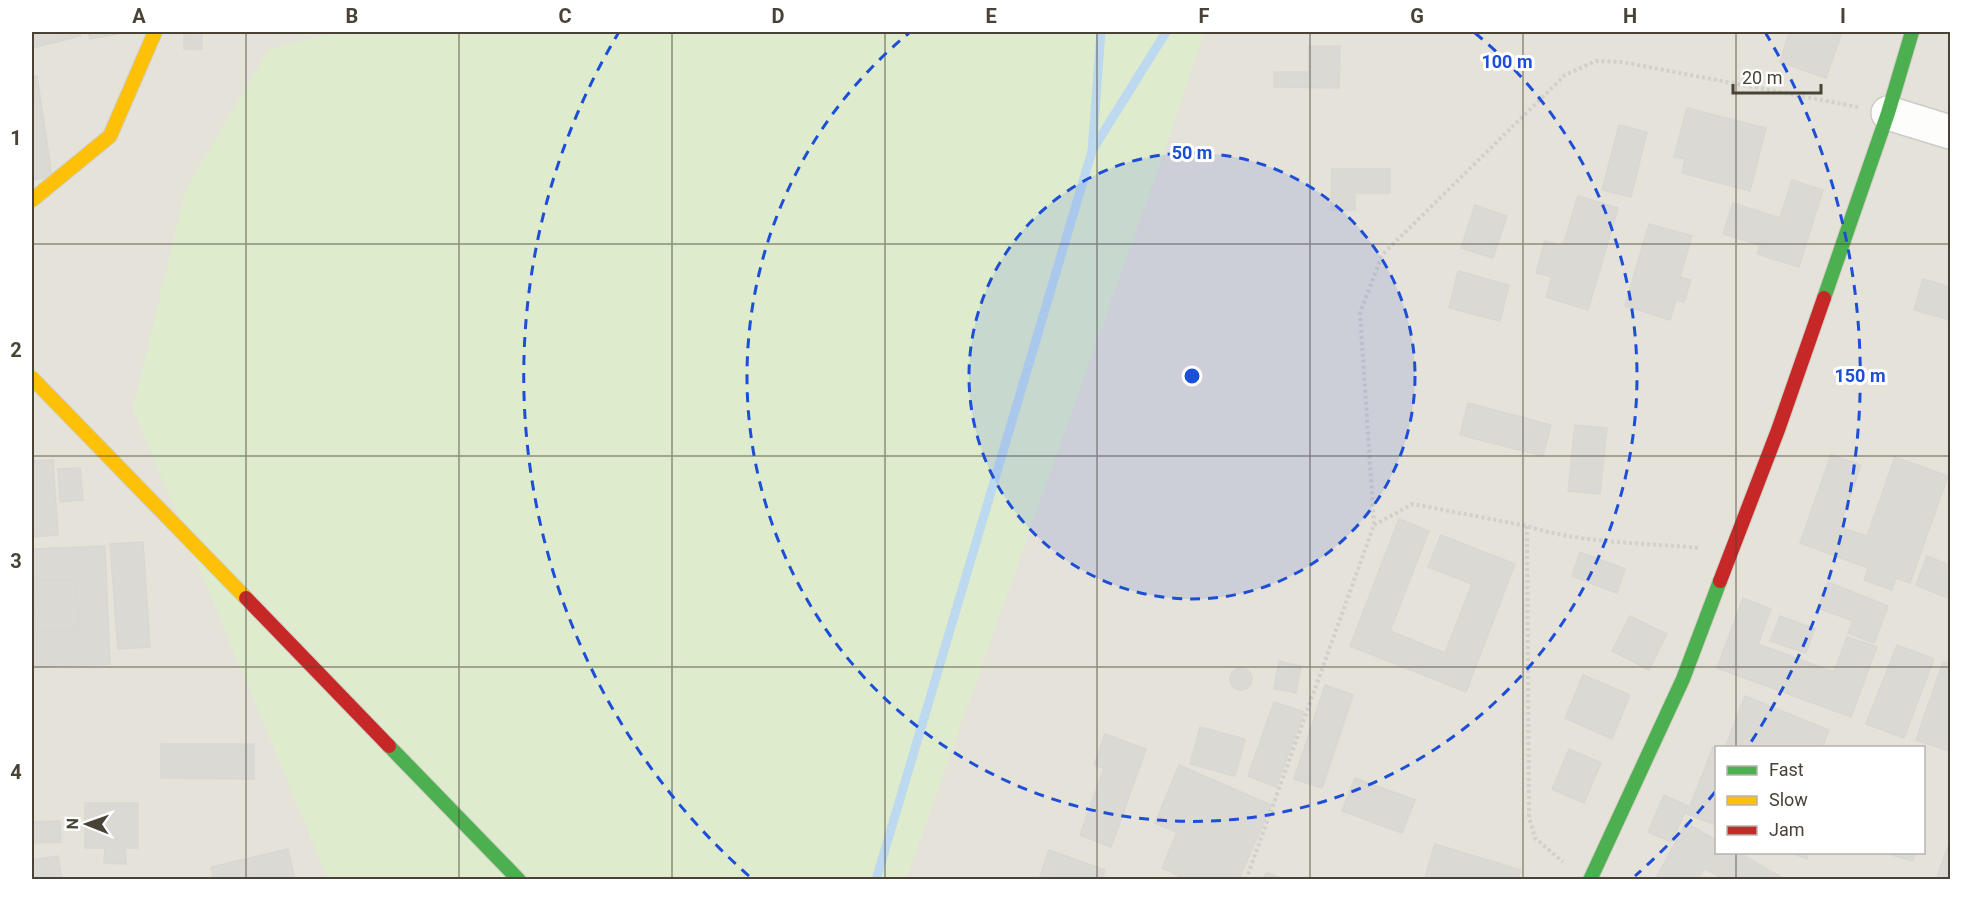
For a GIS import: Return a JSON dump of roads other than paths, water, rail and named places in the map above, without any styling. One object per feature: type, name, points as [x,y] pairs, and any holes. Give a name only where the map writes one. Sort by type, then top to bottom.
[{"type":"street","points":[[32,200],[110,136],[155,32]]},
{"type":"street","points":[[1590,879],[1683,679],[1778,430],[1888,113],[1912,32]]},
{"type":"street","points":[[1888,113],[1950,132]]},
{"type":"street","points":[[32,378],[519,879]]},
{"type":"waterway","points":[[876,880],[1092,151],[1101,32]]},
{"type":"waterway","points":[[1093,149],[1166,32]]}]
